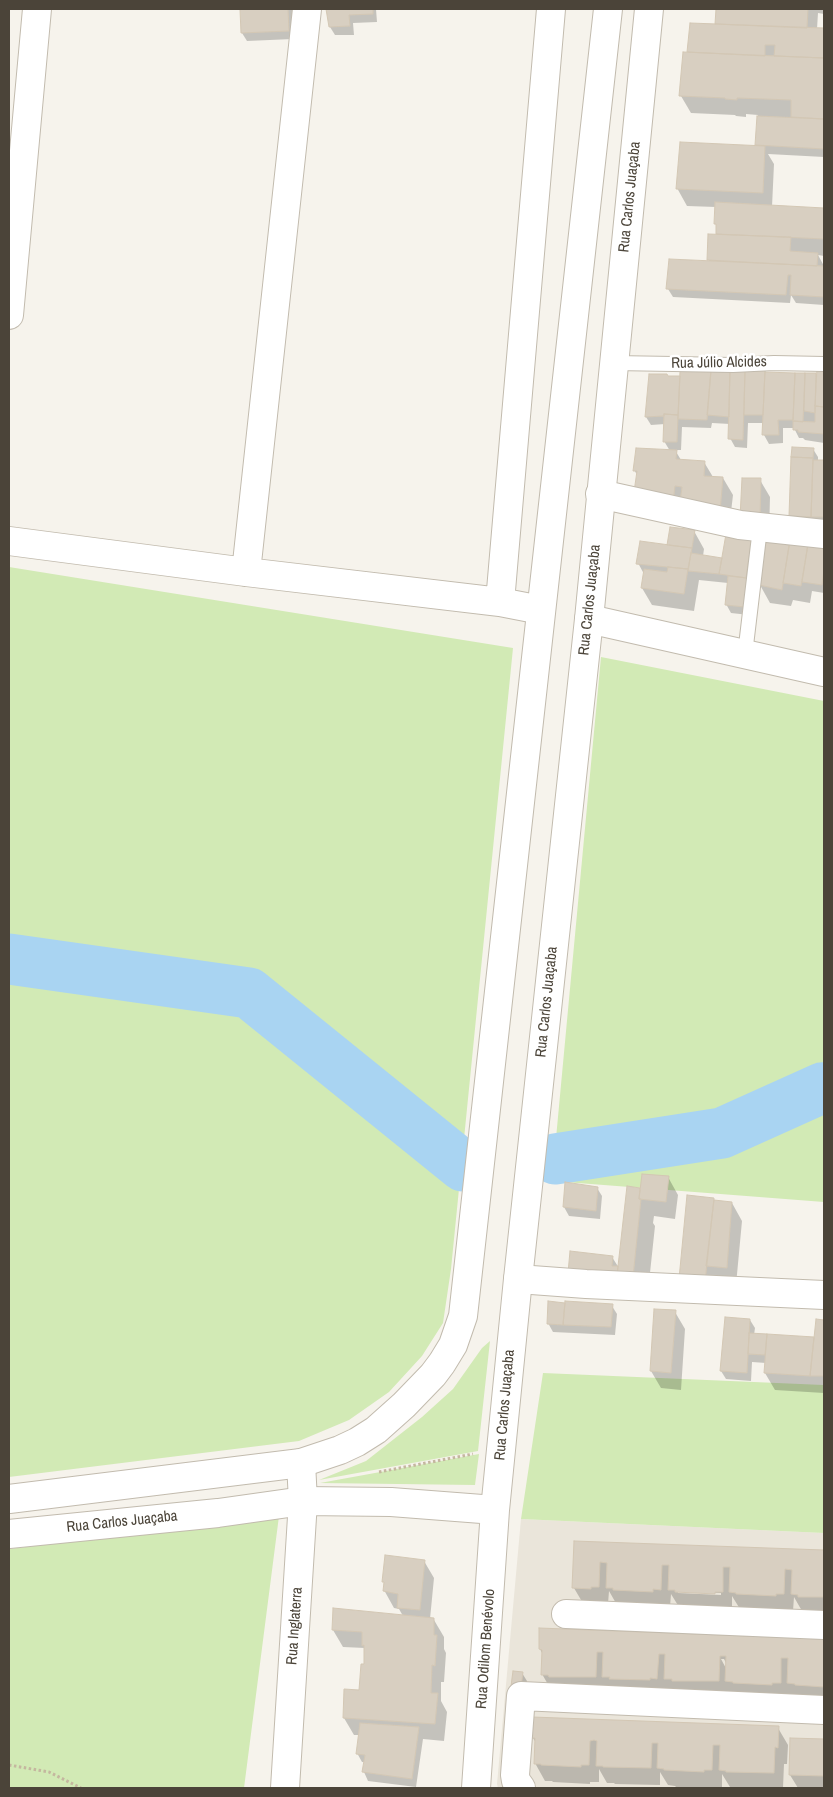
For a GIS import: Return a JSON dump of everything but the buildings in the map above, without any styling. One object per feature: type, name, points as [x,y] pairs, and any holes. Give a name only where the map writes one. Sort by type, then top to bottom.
[{"type":"street","points":[[9,315],[37,9]]},
{"type":"street","points":[[246,572],[307,9]]},
{"type":"street","points":[[500,602],[550,9]]},
{"type":"street","points":[[9,1499],[301,1463],[340,1450],[358,1442],[376,1430],[404,1405],[433,1376],[453,1345],[463,1316],[608,9]]},
{"type":"street","name":"Rua Carlos Juaçaba","points":[[9,1534],[218,1513],[303,1501],[391,1502],[495,1510],[589,619],[649,9]]},
{"type":"street","points":[[600,494],[740,525],[824,534]]},
{"type":"street","points":[[9,541],[246,572],[500,602],[541,610]]},
{"type":"street","points":[[589,619],[824,672]]},
{"type":"street","points":[[518,1279],[824,1295]]},
{"type":"street","name":"Rua Inglaterra","points":[[285,1788],[303,1501],[301,1463]]},
{"type":"street","name":"Rua Odilom Benévolo","points":[[476,1788],[495,1510]]},
{"type":"street","points":[[566,1614],[824,1625]]},
{"type":"street","points":[[520,1788],[515,1776],[521,1696],[824,1710]]},
{"type":"lane","name":"Rua Júlio Alcides","points":[[614,363],[824,364]]},
{"type":"lane","points":[[744,654],[760,528]]},
{"type":"path","name":"Rua Carlos Juaçaba","points":[[373,1473],[480,1453]]},
{"type":"path","points":[[9,1766],[49,1772],[81,1788]]},
{"type":"shaded area","points":[[521,1519],[824,1533],[824,1788],[498,1788]]},
{"type":"green space","points":[[9,567],[513,648],[451,1269],[443,1323],[422,1356],[389,1392],[349,1420],[299,1441],[9,1477]]},
{"type":"green space","points":[[601,657],[824,701],[824,1202],[552,1181]]},
{"type":"green space","points":[[490,1341],[478,1451],[319,1480],[366,1461],[422,1417],[453,1389],[482,1348]]},
{"type":"green space","points":[[543,1373],[824,1385],[824,1533],[521,1519]]},
{"type":"green space","points":[[479,1454],[475,1485],[320,1483]]},
{"type":"green space","points":[[279,1516],[244,1788],[9,1788],[9,1549]]},
{"type":"waterway","points":[[9,959],[249,993],[463,1166]]},
{"type":"waterway","points":[[555,1159],[722,1133],[822,1088],[824,1089]]}]
